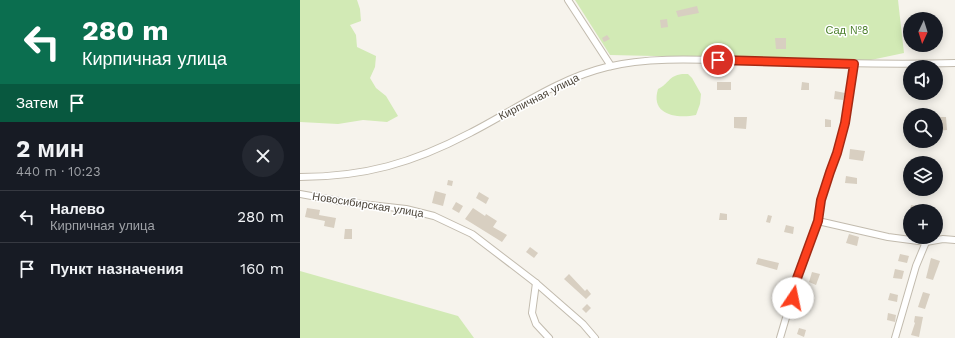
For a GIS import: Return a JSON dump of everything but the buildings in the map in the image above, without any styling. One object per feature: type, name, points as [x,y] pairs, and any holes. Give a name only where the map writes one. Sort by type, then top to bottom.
[{"type":"street","points":[[568,0],[611,66]]},
{"type":"street","name":"Кирпичная улица","points":[[300,177],[348,175],[374,171],[399,164],[470,134],[539,94],[574,77],[611,66],[653,60],[718,60],[854,64],[955,63]]},
{"type":"street","points":[[780,338],[793,298],[796,281],[818,221],[821,200],[837,153],[845,123],[854,64]]},
{"type":"street","name":"Новосибирская улица","points":[[300,194],[344,202],[406,208],[434,216],[472,234],[536,283],[583,324],[595,338]]},
{"type":"street","points":[[818,221],[903,239]]},
{"type":"street","points":[[943,238],[955,240]]},
{"type":"street","points":[[895,338],[916,266],[925,244]]},
{"type":"street","points":[[536,283],[532,313],[536,324],[549,338]]},
{"type":"green space","points":[[300,0],[357,0],[360,9],[361,21],[350,25],[356,35],[357,47],[376,56],[375,67],[370,78],[376,88],[386,96],[398,116],[387,122],[363,120],[338,124],[300,122]]},
{"type":"green space","name":"Сад №8","points":[[575,0],[898,0],[904,53],[866,61],[610,55]]},
{"type":"green space","points":[[688,74],[692,78],[701,94],[700,104],[696,115],[674,115],[661,110],[658,105],[658,89],[674,76]]},
{"type":"green space","points":[[300,271],[458,316],[474,338],[300,338]]},
{"type":"route","points":[[718,60],[854,64],[845,123],[837,153],[821,200],[818,221],[796,281],[793,298]]}]
